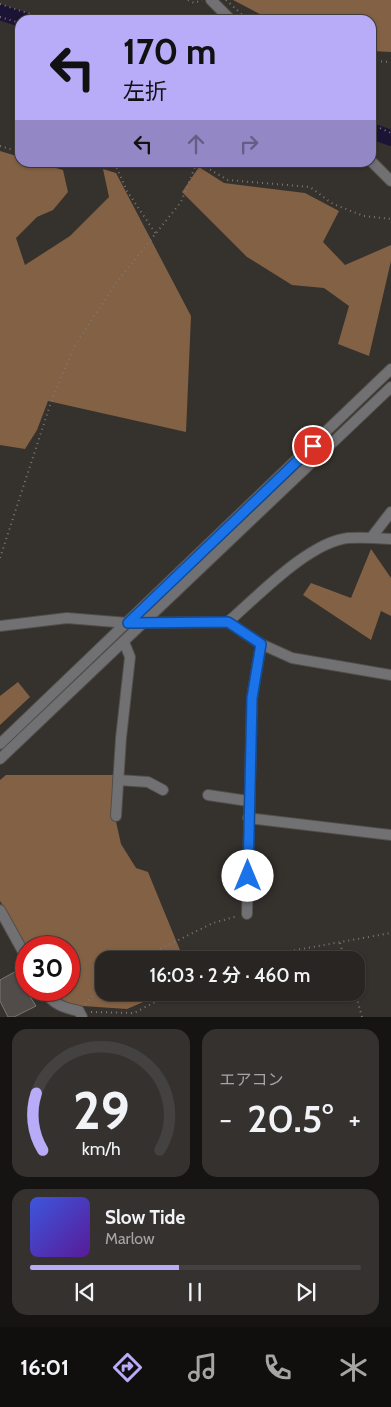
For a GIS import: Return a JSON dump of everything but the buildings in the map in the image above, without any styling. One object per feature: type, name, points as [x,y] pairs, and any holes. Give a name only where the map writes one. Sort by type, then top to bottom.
[{"type":"street","points":[[211,0],[226,15]]},
{"type":"street","points":[[376,167],[391,181]]},
{"type":"street","points":[[0,744],[391,369]]},
{"type":"street","points":[[0,759],[391,387]]},
{"type":"street","points":[[371,538],[391,512]]},
{"type":"street","points":[[228,622],[309,554],[327,544],[347,538],[391,539]]},
{"type":"street","points":[[0,626],[67,618],[128,623],[228,622],[261,644],[292,658],[391,675]]},
{"type":"street","points":[[116,816],[130,657],[124,642]]},
{"type":"street","points":[[247,914],[248,801],[252,698],[261,644]]},
{"type":"street","points":[[118,780],[148,782],[163,790]]},
{"type":"street","points":[[208,794],[248,801]]},
{"type":"street","points":[[248,818],[391,835]]},
{"type":"street","points":[[0,910],[15,937]]},
{"type":"street","points":[[53,1001],[80,1014]]},
{"type":"path","points":[[188,0],[194,3],[202,0]]},
{"type":"path","points":[[226,0],[242,15]]},
{"type":"path","points":[[0,4],[33,15]]},
{"type":"path","points":[[0,17],[15,22]]},
{"type":"path","points":[[376,61],[391,62]]},
{"type":"path","points":[[376,126],[391,134]]},
{"type":"path","points":[[0,146],[15,150]]},
{"type":"path","points":[[116,167],[127,191],[156,234]]},
{"type":"path","points":[[0,558],[51,402],[74,347],[116,283],[182,202],[195,167]]},
{"type":"path","points":[[206,167],[228,180],[310,187],[333,204],[364,216],[391,219]]},
{"type":"path","points":[[156,951],[213,923],[247,914]]},
{"type":"path","points":[[293,951],[391,933]]},
{"type":"path","points":[[340,943],[342,951]]},
{"type":"path","points":[[80,1014],[95,995]]},
{"type":"path","points":[[80,1014],[134,1013],[157,1001]]},
{"type":"path","points":[[358,1001],[362,1017]]},
{"type":"shaded area","points":[[233,0],[391,0],[391,52],[376,51],[376,15],[262,15]]},
{"type":"shaded area","points":[[0,151],[15,156],[15,167],[53,167],[63,170],[68,192],[53,210],[37,217],[16,238],[25,265],[70,236],[109,197],[103,169],[116,173],[191,316],[186,432],[48,401],[37,430],[25,449],[0,445]]},
{"type":"shaded area","points":[[199,167],[224,183],[305,193],[339,211],[323,242],[345,265],[391,245],[391,261],[369,356],[338,344],[349,306],[324,288],[292,285],[247,257],[182,192]]},
{"type":"shaded area","points":[[371,549],[391,578],[391,616],[381,611],[371,640],[303,595],[311,583],[351,598]]},
{"type":"shaded area","points":[[18,682],[30,697],[0,725],[0,696]]},
{"type":"shaded area","points":[[6,775],[113,775],[115,817],[121,844],[136,868],[148,872],[180,951],[95,951],[95,1001],[146,1001],[127,1009],[68,1005],[64,1001],[80,1001],[80,936],[21,936],[0,901],[0,780]]},
{"type":"waterway","points":[[0,12],[15,17]]},
{"type":"waterway","points":[[376,133],[391,138]]},
{"type":"route","points":[[248,876],[248,801],[252,698],[261,644],[228,622],[128,623],[313,446]]}]
